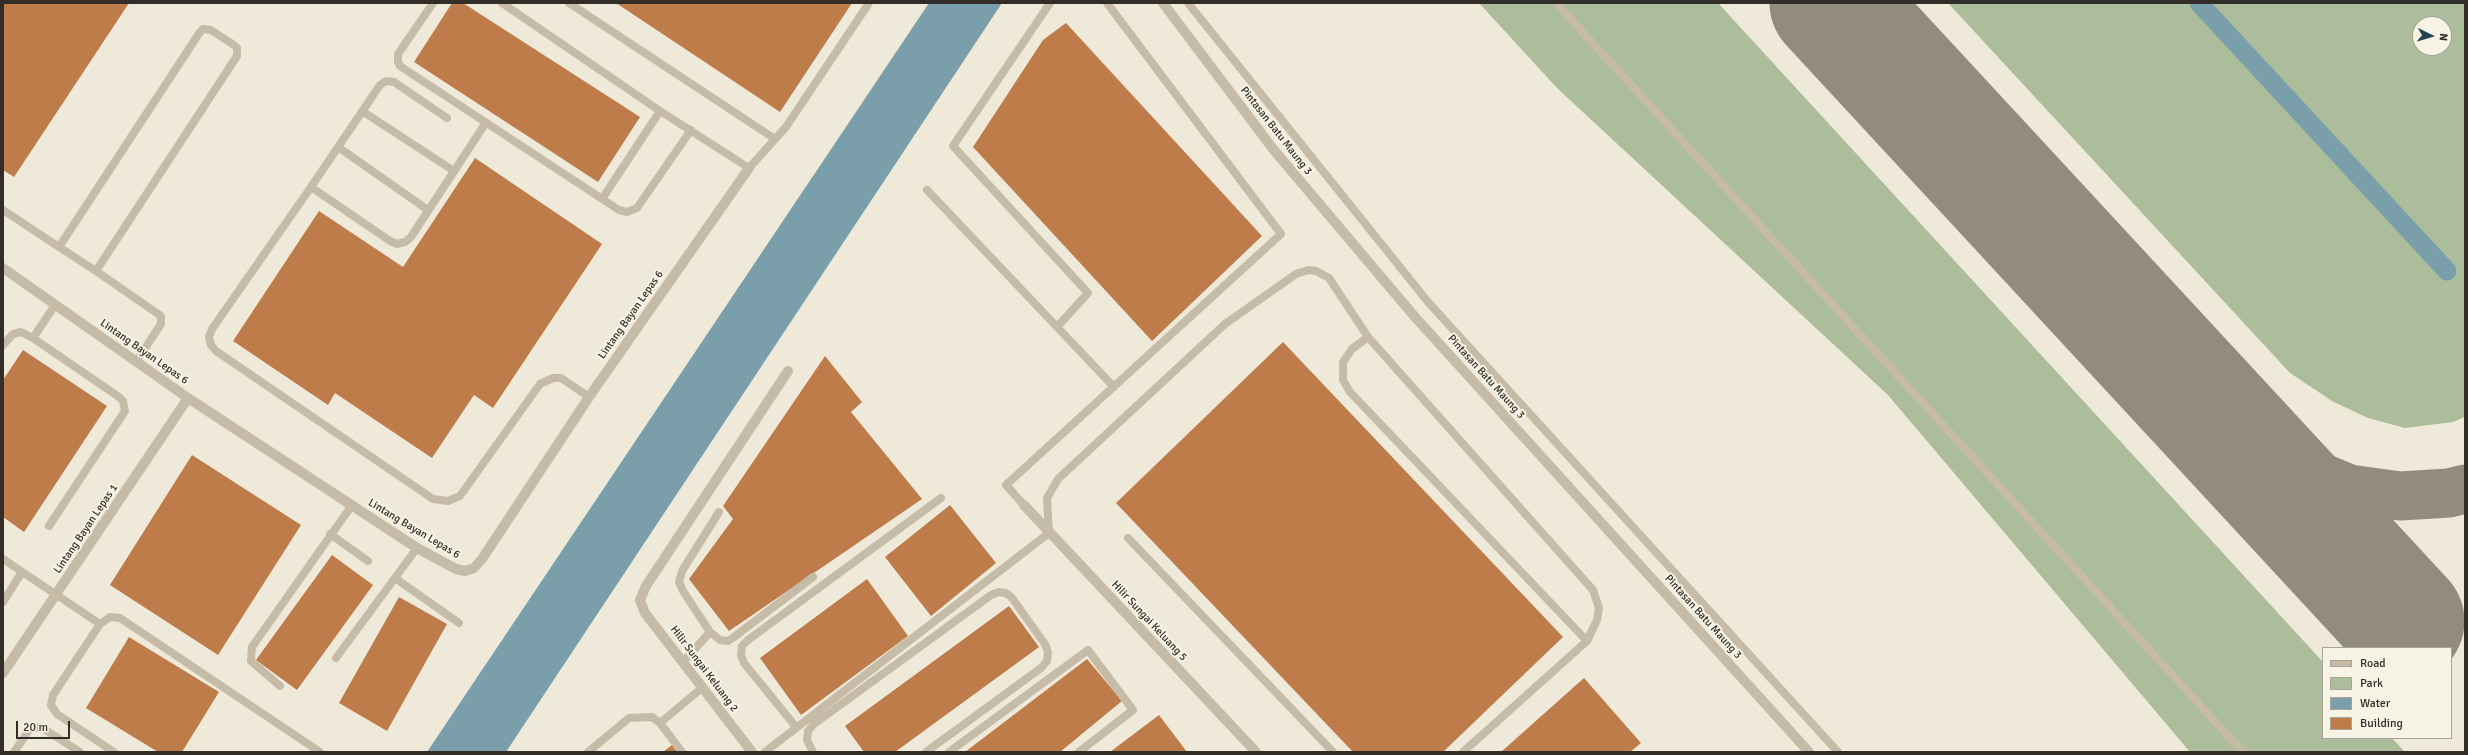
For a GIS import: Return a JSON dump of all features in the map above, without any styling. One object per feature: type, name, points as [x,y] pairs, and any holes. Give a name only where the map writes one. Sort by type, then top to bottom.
[{"type":"street","name":"Pintasan Batu Maung 3","points":[[1163,3],[1273,149],[1415,317],[1810,752]]},
{"type":"street","name":"Lintang Bayan Lepas 6","points":[[3,268],[188,398],[418,548],[456,569],[465,571],[474,568],[589,397],[749,168]]},
{"type":"street","name":"Hilir Sungai Keluang 2","points":[[752,752],[684,661],[645,613],[640,600],[646,586],[788,371]]},
{"type":"street","name":"Lintang Bayan Lepas 1","points":[[3,674],[188,398]]},
{"type":"street","name":"Hilir Sungai Keluang 5","points":[[1024,505],[1256,752]]},
{"type":"lane","points":[[433,3],[398,54],[398,62],[485,124],[619,210],[627,212],[637,208],[690,130]]},
{"type":"lane","points":[[502,3],[660,111],[749,168],[786,126],[868,3]]},
{"type":"lane","points":[[569,3],[775,139]]},
{"type":"lane","points":[[1050,3],[953,146],[1088,293],[1057,327]]},
{"type":"lane","points":[[1024,505],[1006,485],[1281,234],[1107,3]]},
{"type":"lane","points":[[1188,3],[1428,302],[1838,752]]},
{"type":"lane","points":[[1556,3],[2243,752]]},
{"type":"lane","points":[[59,247],[200,32],[203,29],[211,30],[234,45],[238,52],[237,56],[96,271]]},
{"type":"lane","points":[[447,118],[394,82],[386,81],[380,85],[212,329],[209,337],[211,345],[216,351],[433,499],[448,501],[460,496],[540,384],[553,378],[561,378],[589,397]]},
{"type":"lane","points":[[362,111],[454,171]]},
{"type":"lane","points":[[602,199],[660,111]]},
{"type":"lane","points":[[310,186],[390,241],[397,244],[405,242],[411,237],[485,124]]},
{"type":"lane","points":[[338,147],[428,210]]},
{"type":"lane","points":[[927,190],[1114,387]]},
{"type":"lane","points":[[3,210],[161,316],[161,324],[136,362]]},
{"type":"lane","points":[[765,752],[1049,533],[1047,498],[1058,479],[1225,324],[1296,274],[1308,270],[1316,271],[1329,278],[1368,337],[1593,590],[1599,608],[1597,620],[1586,641],[1463,752]]},
{"type":"lane","points":[[33,338],[56,305]]},
{"type":"lane","points":[[3,345],[13,334],[21,332],[33,338],[119,397],[125,406],[123,416],[49,526]]},
{"type":"lane","points":[[1368,337],[1352,349],[1343,362],[1343,380],[1350,392],[1586,641]]},
{"type":"lane","points":[[796,727],[744,663],[741,655],[742,646],[748,640],[942,498]]},
{"type":"lane","points":[[280,686],[252,661],[252,648],[330,534],[352,505]]},
{"type":"lane","points":[[720,512],[682,571],[679,582],[683,591],[710,632],[720,640],[728,640],[734,637],[813,577]]},
{"type":"lane","points":[[330,534],[368,560]]},
{"type":"lane","points":[[1128,538],[1333,752]]},
{"type":"lane","points":[[336,658],[418,548]]},
{"type":"lane","points":[[3,559],[100,624]]},
{"type":"lane","points":[[3,602],[22,572]]},
{"type":"lane","points":[[395,578],[459,623]]},
{"type":"lane","points":[[813,752],[807,740],[808,731],[814,724],[991,595],[999,592],[1006,593],[1012,598],[1045,644],[1048,652],[1047,661],[1041,668],[926,752]]},
{"type":"lane","points":[[114,752],[57,714],[51,705],[53,695],[100,624],[110,616],[120,618],[320,752]]},
{"type":"lane","points":[[684,661],[710,632]]},
{"type":"lane","points":[[948,752],[1088,650],[1133,710],[1079,752]]},
{"type":"lane","points":[[660,723],[703,687]]},
{"type":"lane","points":[[588,752],[629,718],[652,717],[660,723],[682,752]]},
{"type":"lane","points":[[14,752],[30,729],[41,727],[80,752]]},
{"type":"green space","points":[[1479,3],[1718,3],[2322,661],[2322,739],[2393,739],[2405,752],[2190,752],[1888,395],[1557,88]]},
{"type":"green space","points":[[1948,3],[2465,3],[2465,417],[2453,422],[2405,428],[2368,418],[2332,401],[2290,373]]},
{"type":"water","points":[[929,3],[1002,3],[506,752],[427,752]]},
{"type":"building","points":[[3,3],[129,3],[14,177],[3,170]]},
{"type":"building","points":[[452,3],[463,3],[640,117],[598,182],[414,62]]},
{"type":"building","points":[[616,3],[852,3],[780,112]]},
{"type":"building","points":[[1066,23],[1262,236],[1152,341],[973,147],[1043,40]]},
{"type":"building","points":[[475,158],[602,244],[493,408],[474,395],[432,458],[335,393],[328,405],[233,341],[319,211],[403,267]]},
{"type":"building","points":[[1283,342],[1563,637],[1443,752],[1353,752],[1116,503]]},
{"type":"building","points":[[23,350],[107,406],[24,532],[3,517],[3,380]]},
{"type":"building","points":[[825,356],[862,402],[851,412],[922,499],[729,631],[689,579],[733,519],[723,506]]},
{"type":"building","points":[[192,455],[301,525],[218,655],[110,585]]},
{"type":"building","points":[[950,505],[996,563],[931,616],[885,557]]},
{"type":"building","points":[[332,555],[373,585],[297,690],[256,660]]},
{"type":"building","points":[[867,579],[908,636],[801,715],[760,658]]},
{"type":"building","points":[[399,597],[447,624],[387,731],[339,703]]},
{"type":"building","points":[[1009,606],[1039,647],[895,752],[864,752],[845,726]]},
{"type":"building","points":[[129,637],[219,692],[182,752],[158,752],[86,708]]},
{"type":"building","points":[[1087,659],[1122,701],[1060,752],[965,752]]},
{"type":"building","points":[[1584,678],[1641,743],[1630,752],[1501,752]]},
{"type":"building","points":[[1159,715],[1187,752],[1110,752]]},
{"type":"building","points":[[672,745],[677,752],[663,752]]},
{"type":"waterway","points":[[2199,3],[2447,271]]},
{"type":"taxiway","points":[[2207,409],[2261,447],[2298,468],[2349,489],[2400,496],[2449,493],[2465,489]]},
{"type":"runway","points":[[1831,3],[2403,621]]}]
